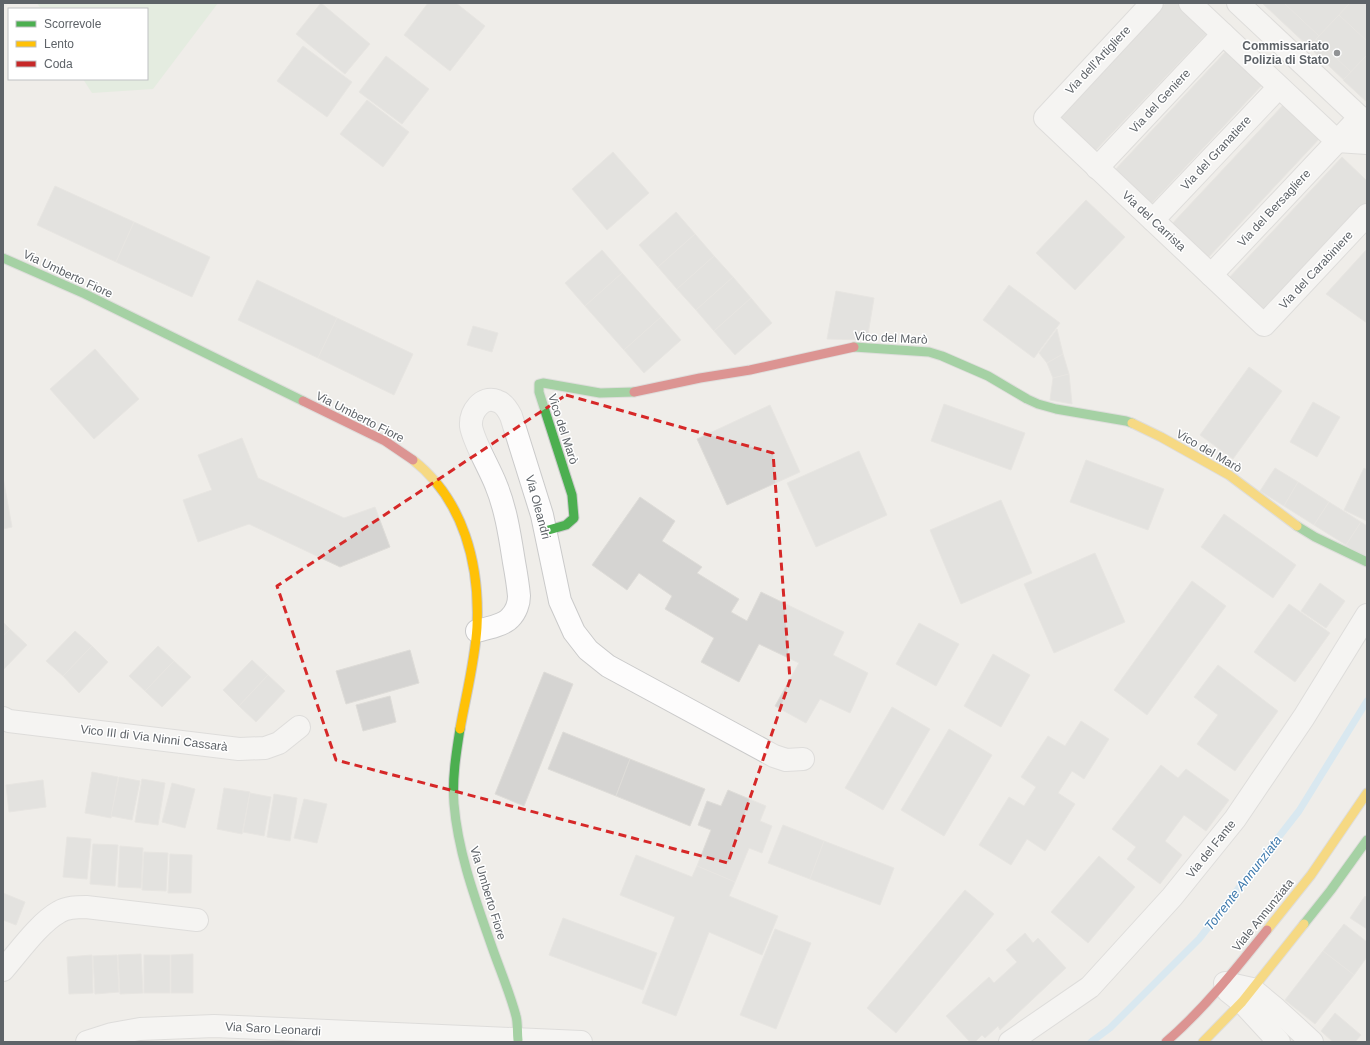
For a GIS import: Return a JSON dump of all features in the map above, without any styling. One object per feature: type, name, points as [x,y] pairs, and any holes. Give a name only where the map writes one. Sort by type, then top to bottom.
[{"type":"street","name":"Via dell'Artigliere","points":[[1044,118],[1152,3]]},
{"type":"street","points":[[1190,3],[1337,141],[1367,143]]},
{"type":"street","points":[[1238,3],[1363,121]]},
{"type":"street","name":"Via del Geniere","points":[[1097,168],[1223,34]]},
{"type":"street","name":"Via del Granatiere","points":[[1153,220],[1279,86]]},
{"type":"street","name":"Via del Carrista","points":[[1044,118],[1264,325]]},
{"type":"street","name":"Via del Bersagliere","points":[[1211,275],[1337,141],[1363,121]]},
{"type":"street","name":"Via del Carabiniere","points":[[1264,325],[1367,215]]},
{"type":"street","name":"Via Umberto Fiore","points":[[3,258],[85,294],[385,441],[422,467],[438,484],[452,504],[463,525],[471,547],[478,591],[477,631],[474,653],[457,741],[454,765],[454,804],[465,865],[516,1017],[518,1040]]},
{"type":"street","name":"Vico del Marò","points":[[545,532],[566,526],[574,518],[574,507],[572,495],[539,392],[539,384],[543,383],[600,393],[635,392],[700,378],[750,370],[841,348],[852,347],[929,352],[988,376],[1038,404],[1056,409],[1126,421],[1139,426],[1229,475],[1299,527],[1315,537],[1367,562]]},
{"type":"street","name":"Via Oleandri","points":[[477,631],[510,619],[517,608],[519,597],[511,542],[504,510],[497,486],[473,435],[471,425],[473,414],[479,404],[486,400],[497,400],[505,406],[512,416],[542,515],[560,601],[574,632],[588,650],[608,666],[774,756],[786,760],[803,759]]},
{"type":"street","name":"Via del Fante","points":[[1010,1042],[1090,987],[1172,897],[1235,819],[1304,717],[1367,615]]},
{"type":"street","name":"Vico III di Via Ninni Cassarà","points":[[5,721],[239,749],[265,748],[272,746],[279,743],[299,727]]},
{"type":"street","name":"Viale Annunziata","points":[[1166,1042],[1181,1029],[1224,985],[1311,875],[1367,793]]},
{"type":"street","points":[[1203,1042],[1247,995],[1331,890],[1367,840]]},
{"type":"street","points":[[3,970],[48,920],[59,912],[71,908],[86,907],[198,920]]},
{"type":"street","points":[[1224,985],[1247,995],[1312,1042]]},
{"type":"street","points":[[1247,995],[1279,1042]]},
{"type":"street","name":"Via Saro Leonardi","points":[[87,1042],[112,1034],[140,1029],[214,1026],[581,1042]]},
{"type":"highlighted area","points":[[566,395],[773,453],[790,680],[728,863],[336,760],[277,586]]},
{"type":"green space","points":[[37,3],[218,3],[153,89],[92,93],[84,80],[148,80],[148,8],[40,8]]},
{"type":"building","points":[[321,3],[370,44],[345,74],[296,34]]},
{"type":"building","points":[[428,3],[456,3],[485,26],[450,71],[404,35]]},
{"type":"building","points":[[1166,3],[1179,3],[1209,31],[1093,153],[1057,119]]},
{"type":"building","points":[[1262,3],[1350,3],[1309,47]]},
{"type":"building","points":[[1284,3],[1350,3],[1319,36]]},
{"type":"building","points":[[1350,3],[1367,3],[1367,102],[1309,47]]},
{"type":"building","points":[[1339,15],[1367,41],[1367,55],[1351,72],[1316,39]]},
{"type":"building","points":[[303,46],[352,82],[327,117],[277,81]]},
{"type":"building","points":[[1228,49],[1264,83],[1149,206],[1113,172]]},
{"type":"building","points":[[1367,55],[1367,102],[1343,80]]},
{"type":"building","points":[[386,56],[429,89],[402,124],[359,92]]},
{"type":"building","points":[[367,100],[409,132],[383,167],[340,134]]},
{"type":"building","points":[[1285,103],[1321,137],[1206,260],[1170,226]]},
{"type":"building","points":[[613,152],[649,193],[607,230],[572,189]]},
{"type":"building","points":[[1342,157],[1367,181],[1367,204],[1263,314],[1227,280]]},
{"type":"building","points":[[55,186],[134,222],[116,262],[37,225]]},
{"type":"building","points":[[1086,200],[1125,237],[1075,290],[1036,253]]},
{"type":"building","points":[[676,212],[695,234],[658,267],[639,245]]},
{"type":"building","points":[[134,222],[210,257],[192,297],[116,262]]},
{"type":"building","points":[[695,234],[714,256],[677,289],[658,267]]},
{"type":"building","points":[[1367,249],[1367,323],[1326,294]]},
{"type":"building","points":[[602,250],[622,273],[585,306],[565,283]]},
{"type":"building","points":[[714,256],[733,277],[696,310],[677,289]]},
{"type":"building","points":[[622,273],[661,317],[624,350],[585,306]]},
{"type":"building","points":[[733,277],[751,298],[714,331],[696,310]]},
{"type":"building","points":[[257,280],[337,318],[318,358],[238,320]]},
{"type":"building","points":[[1009,285],[1060,323],[1034,358],[983,320]]},
{"type":"building","points":[[836,291],[874,298],[867,340],[827,339]]},
{"type":"building","points":[[751,298],[772,323],[735,355],[714,331]]},
{"type":"building","points":[[661,317],[681,340],[644,373],[624,350]]},
{"type":"building","points":[[337,318],[413,354],[394,395],[318,358]]},
{"type":"building","points":[[473,326],[498,333],[492,352],[467,345]]},
{"type":"building","points":[[1057,329],[1063,354],[1047,363],[1039,353]]},
{"type":"building","points":[[95,349],[139,399],[94,439],[50,389]]},
{"type":"building","points":[[1063,354],[1069,374],[1053,378],[1047,363]]},
{"type":"building","points":[[1249,367],[1282,391],[1233,459],[1200,435]]},
{"type":"building","points":[[1069,374],[1072,404],[1050,400],[1053,378]]},
{"type":"building","points":[[1313,402],[1340,417],[1317,457],[1290,442]]},
{"type":"building","points":[[944,404],[1025,433],[1011,470],[931,441]]},
{"type":"building","points":[[770,405],[800,472],[727,505],[697,439]]},
{"type":"building","points":[[242,438],[258,478],[344,518],[375,507],[390,547],[340,567],[249,524],[198,542],[183,500],[212,490],[198,455]]},
{"type":"building","points":[[859,451],[887,515],[816,547],[787,483]]},
{"type":"building","points":[[1086,460],[1164,489],[1148,530],[1070,502]]},
{"type":"building","points":[[1275,468],[1298,482],[1284,506],[1260,491]]},
{"type":"building","points":[[1364,468],[1367,470],[1367,521],[1344,510]]},
{"type":"building","points":[[3,477],[12,527],[3,529]]},
{"type":"building","points":[[1298,482],[1329,502],[1314,525],[1284,506]]},
{"type":"building","points":[[640,497],[675,521],[662,541],[702,567],[697,573],[739,599],[731,612],[747,621],[761,592],[844,632],[833,655],[868,673],[850,713],[820,699],[806,723],[775,706],[799,663],[759,644],[739,682],[701,662],[714,638],[665,609],[672,596],[639,573],[627,590],[592,565]]},
{"type":"building","points":[[1001,500],[1032,573],[961,604],[930,530]]},
{"type":"building","points":[[1329,502],[1361,522],[1346,545],[1314,525]]},
{"type":"building","points":[[1224,514],[1296,565],[1273,598],[1201,547]]},
{"type":"building","points":[[1361,522],[1367,526],[1367,559],[1346,545]]},
{"type":"building","points":[[1095,553],[1125,622],[1054,653],[1024,584]]},
{"type":"building","points":[[1192,581],[1226,606],[1147,715],[1114,690]]},
{"type":"building","points":[[1320,583],[1345,601],[1326,628],[1301,611]]},
{"type":"building","points":[[1289,604],[1330,633],[1295,682],[1254,652]]},
{"type":"building","points":[[3,622],[10,629],[3,636]]},
{"type":"building","points":[[919,623],[959,644],[936,686],[896,664]]},
{"type":"building","points":[[10,629],[27,645],[3,670],[3,636]]},
{"type":"building","points":[[75,631],[92,646],[63,676],[46,661]]},
{"type":"building","points":[[92,646],[108,662],[79,693],[63,676]]},
{"type":"building","points":[[158,646],[174,661],[145,691],[129,676]]},
{"type":"building","points":[[410,650],[419,683],[346,704],[336,671]]},
{"type":"building","points":[[993,654],[1030,675],[1001,727],[964,706]]},
{"type":"building","points":[[252,660],[268,675],[239,706],[223,690]]},
{"type":"building","points":[[174,661],[191,677],[162,707],[145,691]]},
{"type":"building","points":[[1218,665],[1278,711],[1235,771],[1197,744],[1218,715],[1194,697]]},
{"type":"building","points":[[544,672],[573,684],[524,806],[495,794]]},
{"type":"building","points":[[268,675],[285,691],[256,722],[239,706]]},
{"type":"building","points":[[390,696],[396,722],[363,731],[356,705]]},
{"type":"building","points":[[892,707],[930,729],[883,810],[845,788]]},
{"type":"building","points":[[1081,721],[1109,739],[1084,779],[1072,771],[1058,793],[1075,804],[1045,851],[1027,839],[1011,865],[979,845],[1009,797],[1024,806],[1036,787],[1021,777],[1048,736],[1065,746]]},
{"type":"building","points":[[949,729],[992,755],[944,836],[901,810]]},
{"type":"building","points":[[563,732],[630,759],[616,796],[548,769]]},
{"type":"building","points":[[630,759],[705,789],[690,826],[616,796]]},
{"type":"building","points":[[1161,765],[1178,778],[1186,769],[1229,800],[1206,831],[1184,815],[1165,841],[1182,855],[1160,884],[1127,859],[1136,847],[1112,829]]},
{"type":"building","points":[[92,772],[118,777],[111,818],[85,813]]},
{"type":"building","points":[[119,777],[140,781],[132,820],[111,816]]},
{"type":"building","points":[[142,779],[165,783],[158,825],[135,822]]},
{"type":"building","points":[[43,780],[46,807],[9,812],[6,785]]},
{"type":"building","points":[[172,783],[195,789],[185,828],[162,822]]},
{"type":"building","points":[[224,788],[250,792],[242,834],[217,829]]},
{"type":"building","points":[[728,790],[766,806],[760,821],[772,826],[762,853],[749,848],[735,882],[697,866],[711,830],[698,825],[707,801],[721,806]]},
{"type":"building","points":[[250,793],[271,797],[264,836],[243,832]]},
{"type":"building","points":[[274,794],[297,798],[290,841],[267,837]]},
{"type":"building","points":[[304,799],[327,804],[317,843],[294,838]]},
{"type":"building","points":[[783,825],[824,841],[810,879],[768,863]]},
{"type":"building","points":[[67,837],[91,839],[87,879],[63,877]]},
{"type":"building","points":[[824,841],[894,868],[880,905],[810,879]]},
{"type":"building","points":[[93,844],[118,845],[115,886],[90,884]]},
{"type":"building","points":[[120,846],[143,848],[141,888],[118,887]]},
{"type":"building","points":[[144,852],[168,853],[166,891],[142,890]]},
{"type":"building","points":[[170,854],[192,855],[191,893],[168,893]]},
{"type":"building","points":[[636,855],[692,877],[697,866],[735,882],[729,896],[778,916],[762,955],[709,932],[676,1016],[642,1003],[675,917],[620,895]]},
{"type":"building","points":[[1099,856],[1135,887],[1088,943],[1051,912]]},
{"type":"building","points":[[965,890],[994,914],[896,1033],[867,1008]]},
{"type":"building","points":[[3,893],[25,902],[16,925],[3,920]]},
{"type":"building","points":[[1365,896],[1367,898],[1367,929],[1350,918]]},
{"type":"building","points":[[563,918],[657,953],[643,990],[549,955]]},
{"type":"building","points":[[1344,924],[1367,942],[1367,957],[1354,975],[1323,951]]},
{"type":"building","points":[[775,929],[811,943],[776,1029],[740,1015]]},
{"type":"building","points":[[1025,933],[1033,943],[1038,938],[1066,968],[1000,1030],[998,1026],[985,1038],[982,1035],[975,1042],[970,1042],[946,1016],[989,977],[994,983],[1017,962],[1006,950]]},
{"type":"building","points":[[1323,951],[1354,975],[1315,1024],[1285,1000]]},
{"type":"building","points":[[141,954],[143,993],[120,994],[118,955]]},
{"type":"building","points":[[193,954],[193,993],[171,993],[171,955]]},
{"type":"building","points":[[92,955],[93,993],[69,994],[67,957]]},
{"type":"building","points":[[117,955],[119,992],[95,994],[93,956]]},
{"type":"building","points":[[144,955],[170,955],[170,993],[144,993]]},
{"type":"building","points":[[1335,1013],[1361,1035],[1355,1042],[1333,1042],[1321,1031]]},
{"type":"waterway","name":"Torrente Annunziata","points":[[1091,1042],[1110,1028],[1199,939],[1299,811],[1367,701]]},
{"type":"traffic: fast","points":[[3,258],[85,294],[303,401]]},
{"type":"traffic: fast","points":[[854,347],[929,352],[988,376],[1038,404],[1056,409],[1132,423]]},
{"type":"traffic: fast","points":[[545,531],[566,525],[574,518],[572,495],[539,392],[539,384],[543,383],[600,393],[634,392]]},
{"type":"traffic: fast","points":[[1297,526],[1315,537],[1367,562]]},
{"type":"traffic: fast","points":[[460,729],[454,776],[454,804],[459,841],[474,894],[514,1007],[518,1040]]},
{"type":"traffic: fast","points":[[1304,924],[1367,840]]},
{"type":"traffic: slow","points":[[1132,423],[1161,437],[1229,475],[1297,526]]},
{"type":"traffic: slow","points":[[413,460],[431,476],[445,494],[456,514],[472,557],[477,604],[477,627],[472,665],[460,729]]},
{"type":"traffic: slow","points":[[1267,930],[1311,875],[1367,793]]},
{"type":"traffic: slow","points":[[1203,1042],[1242,1002],[1304,924]]},
{"type":"traffic: jam","points":[[634,392],[700,378],[750,370],[854,347]]},
{"type":"traffic: jam","points":[[303,401],[385,441],[413,460]]},
{"type":"traffic: jam","points":[[1166,1042],[1206,1003],[1267,930]]},
{"type":"place","name":"Commissariato Polizia di Stato","points":[[1337,53]]}]
